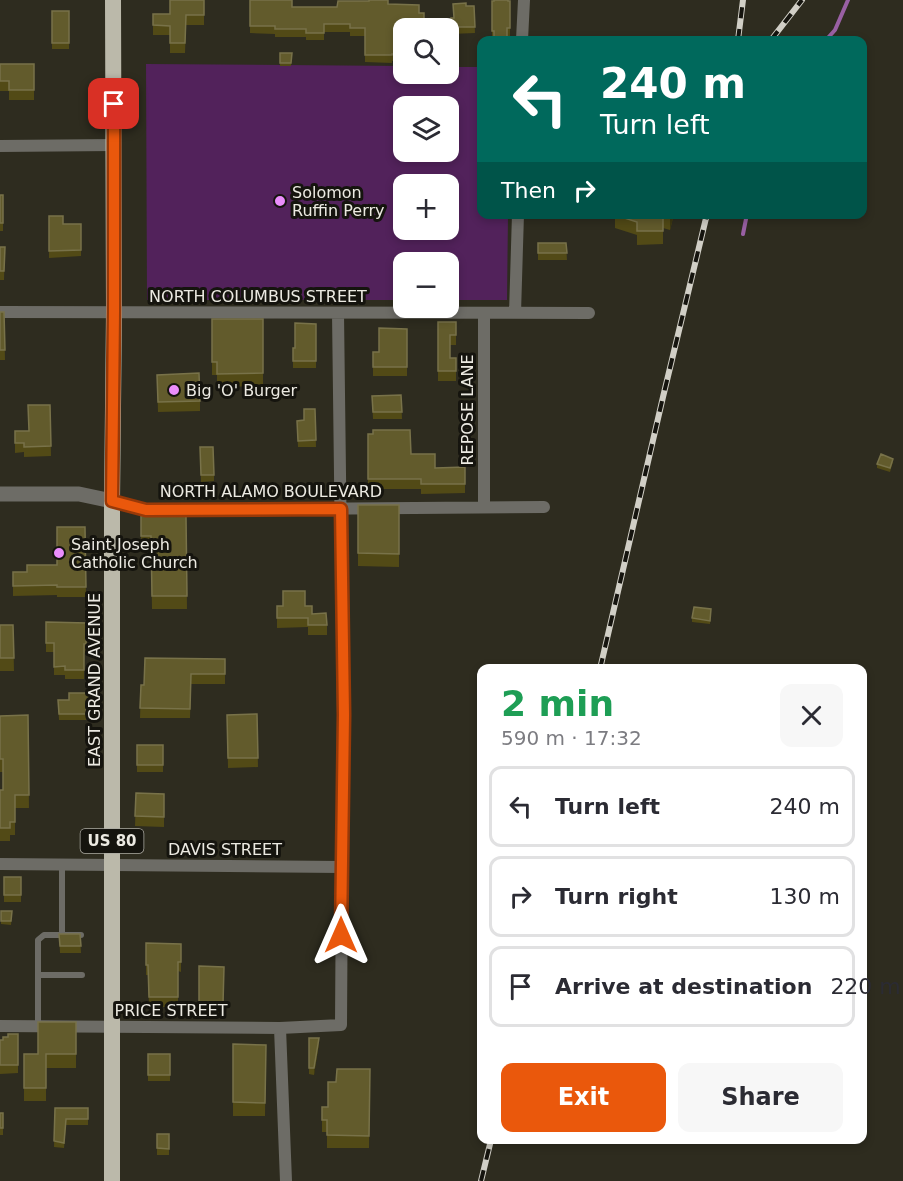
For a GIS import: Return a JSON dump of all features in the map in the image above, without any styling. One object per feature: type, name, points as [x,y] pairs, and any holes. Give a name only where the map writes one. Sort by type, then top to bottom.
[{"type":"highway","name":"EAST GRAND AVENUE","points":[[112,1181],[113,0]]},
{"type":"street","points":[[522,36],[524,0]]},
{"type":"street","points":[[0,146],[114,145]]},
{"type":"street","points":[[515,313],[518,219]]},
{"type":"street","name":"NORTH COLUMBUS STREET","points":[[0,312],[589,313]]},
{"type":"street","points":[[338,313],[344,715],[342,867]]},
{"type":"street","name":"REPOSE LANE","points":[[483,313],[484,507]]},
{"type":"street","name":"NORTH ALAMO BOULEVARD","points":[[0,495],[79,495],[146,510],[543,507]]},
{"type":"street","name":"DAVIS STREET","points":[[0,864],[342,867]]},
{"type":"street","name":"PRICE STREET","points":[[0,1026],[280,1028],[341,1025],[342,867]]},
{"type":"street","points":[[280,1028],[286,1181]]},
{"type":"lane","points":[[62,864],[62,935]]},
{"type":"lane","points":[[38,1026],[38,940],[44,935],[81,935]]},
{"type":"lane","points":[[38,975],[82,975]]},
{"type":"shaded area","points":[[146,64],[393,66],[393,84],[459,84],[459,67],[477,67],[477,219],[508,219],[507,300],[459,300],[459,252],[393,252],[393,300],[147,300]]},
{"type":"building","points":[[170,0],[204,0],[204,15],[186,15],[185,43],[170,43],[170,26],[153,25],[153,14],[170,14]]},
{"type":"building","points":[[250,0],[292,0],[292,7],[337,7],[338,1],[388,0],[388,4],[419,5],[419,13],[424,13],[424,18],[393,18],[392,55],[365,55],[365,28],[350,28],[350,24],[324,24],[324,33],[306,33],[306,29],[275,29],[275,26],[250,26]]},
{"type":"building","points":[[492,1],[510,1],[510,28],[507,28],[507,36],[494,36],[494,31],[492,31]]},
{"type":"building","points":[[466,3],[466,6],[474,6],[475,27],[459,27],[459,18],[454,18],[453,4]]},
{"type":"building","points":[[52,11],[69,11],[69,43],[52,43]]},
{"type":"building","points":[[280,53],[292,53],[291,63],[280,63]]},
{"type":"building","points":[[0,64],[34,64],[34,90],[9,90],[9,81],[0,81]]},
{"type":"building","points":[[0,195],[3,195],[3,223],[0,223]]},
{"type":"building","points":[[49,216],[63,216],[63,224],[81,224],[81,250],[49,251]]},
{"type":"building","points":[[628,219],[663,219],[663,231],[637,231],[637,222]]},
{"type":"building","points":[[538,243],[566,243],[567,253],[538,253]]},
{"type":"building","points":[[0,247],[5,247],[4,271],[0,271]]},
{"type":"building","points":[[0,312],[4,312],[5,350],[0,350]]},
{"type":"building","points":[[212,319],[263,319],[263,373],[217,374],[217,362],[212,362]]},
{"type":"building","points":[[438,322],[456,322],[456,335],[450,335],[450,358],[456,358],[456,371],[438,371]]},
{"type":"building","points":[[295,323],[316,324],[316,361],[293,361]]},
{"type":"building","points":[[379,328],[407,329],[407,367],[373,367],[373,352],[379,352]]},
{"type":"building","points":[[199,373],[200,401],[158,402],[157,375]]},
{"type":"building","points":[[401,395],[402,412],[373,412],[372,396]]},
{"type":"building","points":[[28,405],[50,405],[51,446],[24,447],[24,443],[15,443],[15,431],[29,431]]},
{"type":"building","points":[[304,409],[315,409],[316,440],[298,441],[297,421],[304,420]]},
{"type":"building","points":[[373,430],[410,430],[411,454],[435,454],[435,468],[465,467],[465,484],[421,484],[421,479],[368,479],[368,434],[373,434]]},
{"type":"building","points":[[200,447],[213,447],[214,475],[201,475]]},
{"type":"building","points":[[881,454],[893,459],[890,468],[877,464]]},
{"type":"building","points":[[358,505],[399,505],[399,554],[358,553]]},
{"type":"building","points":[[141,516],[186,516],[187,596],[152,596],[151,536],[141,536]]},
{"type":"building","points":[[57,527],[85,527],[86,587],[13,586],[13,572],[27,572],[27,565],[57,565]]},
{"type":"building","points":[[283,591],[305,591],[305,606],[312,606],[312,614],[326,613],[327,625],[308,625],[308,618],[277,618],[277,606],[283,606]]},
{"type":"building","points":[[694,607],[711,609],[710,621],[692,618]]},
{"type":"building","points":[[46,622],[87,623],[84,670],[65,670],[65,666],[54,667],[54,643],[46,643]]},
{"type":"building","points":[[0,625],[13,625],[14,658],[0,658]]},
{"type":"building","points":[[145,658],[225,659],[225,674],[191,674],[190,709],[140,708]]},
{"type":"building","points":[[69,693],[89,693],[89,709],[86,709],[86,714],[59,714],[58,700],[69,700]]},
{"type":"building","points":[[257,714],[258,758],[228,758],[227,715]]},
{"type":"building","points":[[28,715],[29,795],[15,795],[15,822],[10,822],[10,828],[0,828],[3,759],[0,759],[0,716]]},
{"type":"building","points":[[137,745],[163,745],[163,765],[137,765]]},
{"type":"building","points":[[136,793],[164,794],[164,817],[135,816]]},
{"type":"building","points":[[4,877],[21,877],[21,895],[4,895]]},
{"type":"building","points":[[1,911],[12,911],[11,921],[1,921]]},
{"type":"building","points":[[59,934],[80,934],[81,946],[60,946]]},
{"type":"building","points":[[146,943],[181,944],[181,962],[178,962],[178,997],[149,997]]},
{"type":"building","points":[[199,966],[224,967],[223,1004],[199,1003]]},
{"type":"building","points":[[38,1022],[76,1022],[76,1054],[46,1054],[46,1088],[24,1088],[24,1054],[38,1054]]},
{"type":"building","points":[[8,1034],[18,1034],[18,1065],[0,1065],[0,1040],[8,1037]]},
{"type":"building","points":[[309,1038],[319,1038],[314,1068],[309,1068]]},
{"type":"building","points":[[233,1044],[266,1045],[265,1103],[233,1102]]},
{"type":"building","points":[[148,1054],[170,1054],[170,1075],[148,1075]]},
{"type":"building","points":[[337,1069],[370,1069],[369,1136],[327,1135],[327,1120],[322,1120],[322,1107],[328,1107],[328,1082],[336,1082]]},
{"type":"building","points":[[55,1108],[88,1108],[88,1119],[66,1119],[64,1143],[54,1141]]},
{"type":"building","points":[[0,1113],[3,1113],[3,1128],[0,1128]]},
{"type":"building","points":[[157,1134],[169,1134],[169,1149],[157,1148]]},
{"type":"waterway","points":[[830,36],[835,30],[848,0]]},
{"type":"waterway","points":[[743,234],[746,219]]},
{"type":"railway","points":[[738,36],[743,0]]},
{"type":"railway","points":[[774,36],[802,0]]},
{"type":"railway","points":[[601,664],[706,219]]},
{"type":"railway","points":[[481,1181],[490,1144]]},
{"type":"place","name":"Solomon Ruffin Perry","points":[[280,201]]},
{"type":"place","name":"Big 'O' Burger","points":[[174,390]]},
{"type":"place","name":"Saint Joseph Catholic Church","points":[[59,553]]},
{"type":"route","points":[[114,104],[112,501],[146,510],[341,509],[344,715],[341,935]]}]
